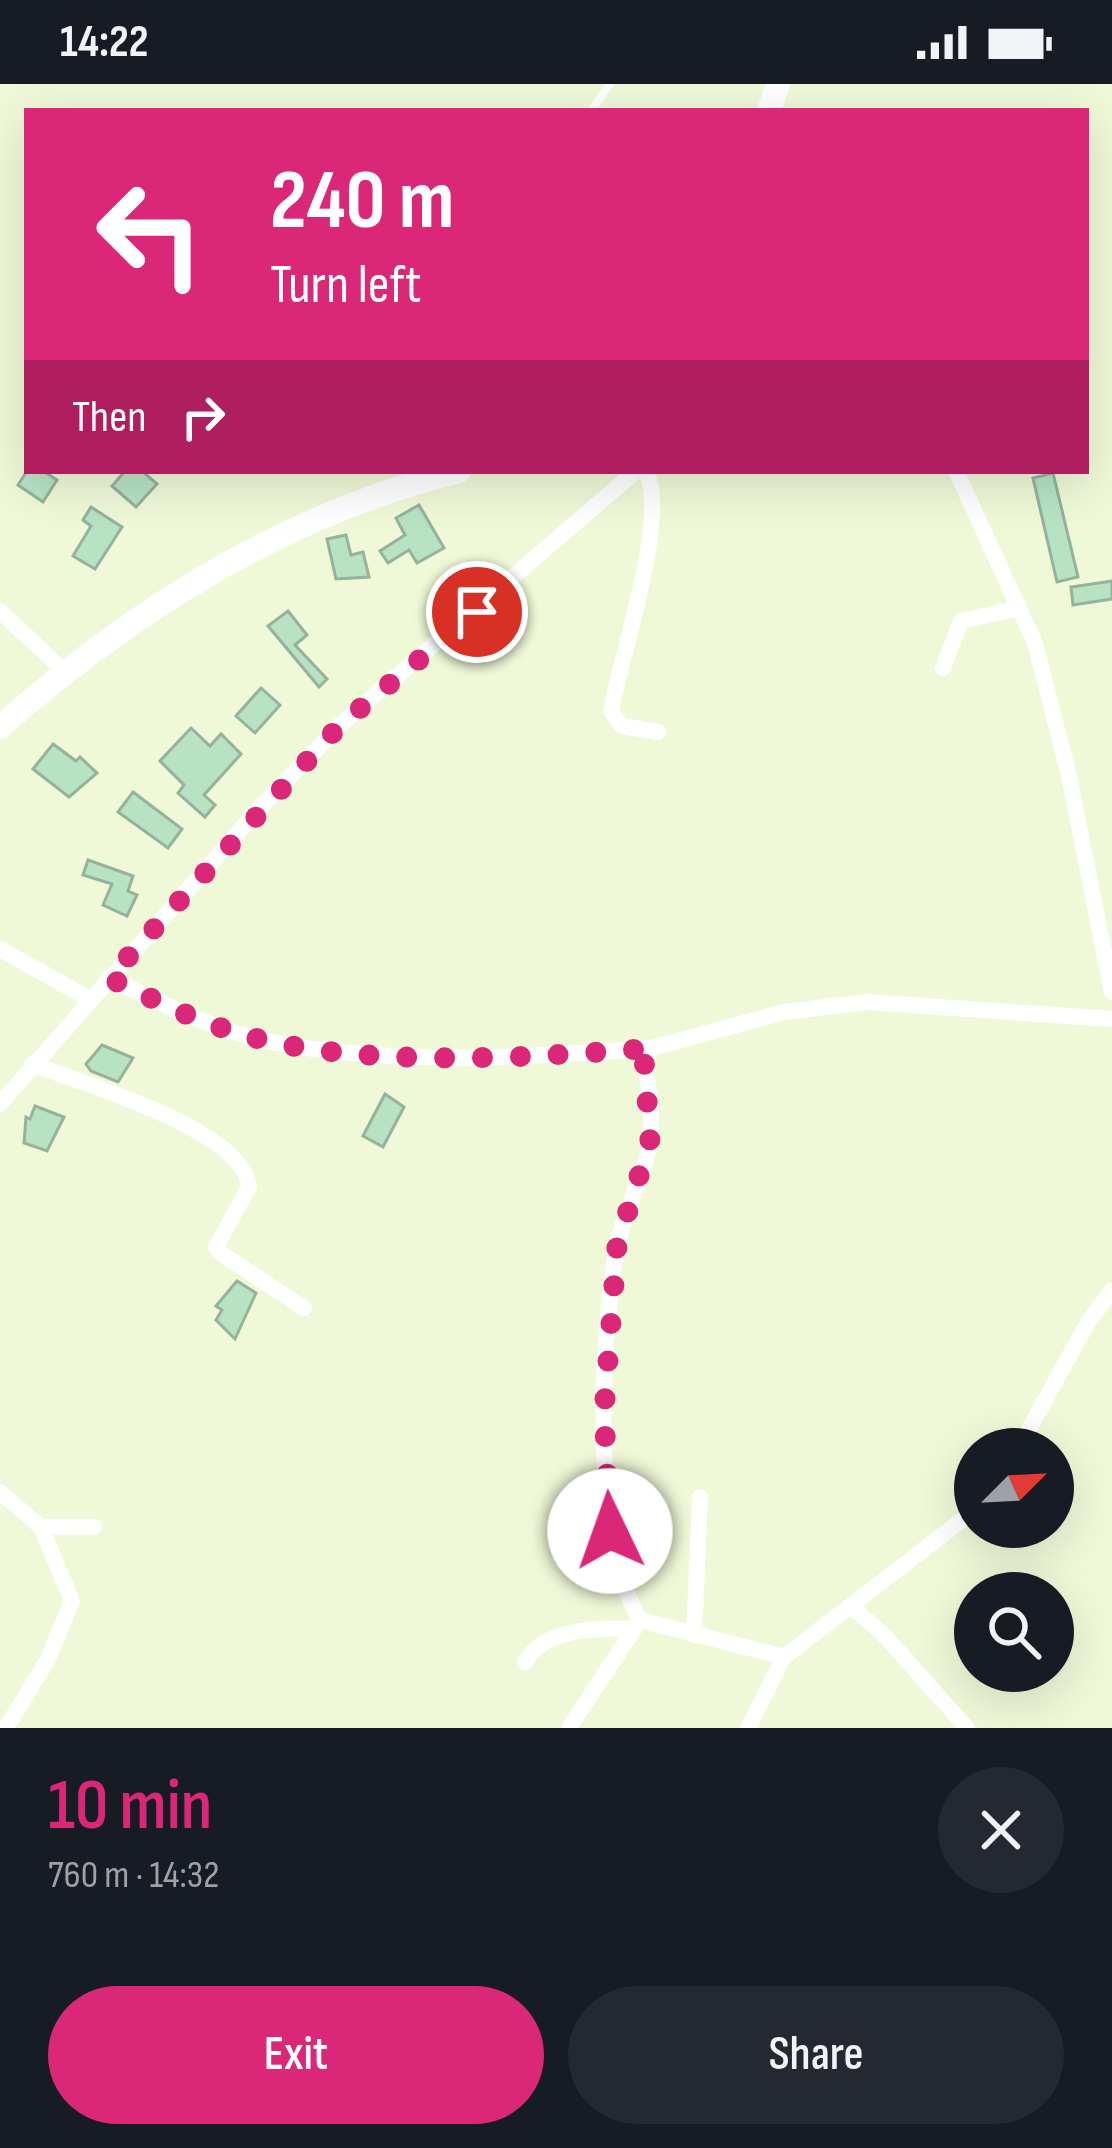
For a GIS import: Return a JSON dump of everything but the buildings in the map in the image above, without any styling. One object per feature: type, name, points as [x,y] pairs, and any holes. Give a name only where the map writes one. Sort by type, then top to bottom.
[{"type":"street","points":[[0,727],[65,672],[238,553],[366,496],[448,474]]},
{"type":"street","points":[[0,1104],[340,725],[632,474]]},
{"type":"street","points":[[647,474],[651,484],[647,570],[635,595],[610,710],[622,726],[658,732]]},
{"type":"street","points":[[957,474],[1035,643],[1069,776],[1112,992]]},
{"type":"street","points":[[943,668],[962,620],[1019,608]]},
{"type":"street","points":[[0,611],[65,672]]},
{"type":"street","points":[[0,950],[90,1000]]},
{"type":"street","points":[[109,978],[231,1032],[366,1054],[513,1058],[652,1048],[784,1012],[866,1002],[1112,1019]]},
{"type":"street","points":[[569,1728],[635,1625],[610,1531],[604,1412],[617,1246],[650,1141],[644,1058],[652,1048]]},
{"type":"street","points":[[32,1064],[199,1130],[241,1161],[249,1187],[216,1247],[218,1252],[304,1308]]},
{"type":"street","points":[[1030,1428],[1087,1324],[1112,1290]]},
{"type":"street","points":[[0,1492],[41,1527],[72,1600],[48,1659],[6,1728]]},
{"type":"street","points":[[694,1635],[700,1497]]},
{"type":"street","points":[[41,1527],[94,1527]]},
{"type":"street","points":[[748,1728],[784,1657],[954,1527]]},
{"type":"street","points":[[852,1607],[884,1635],[967,1728]]},
{"type":"street","points":[[525,1663],[546,1640],[635,1625],[784,1657]]},
{"type":"route","points":[[477,612],[340,725],[109,978],[231,1032],[366,1054],[513,1058],[652,1048],[644,1058],[650,1141],[617,1246],[604,1412],[610,1531]]}]
